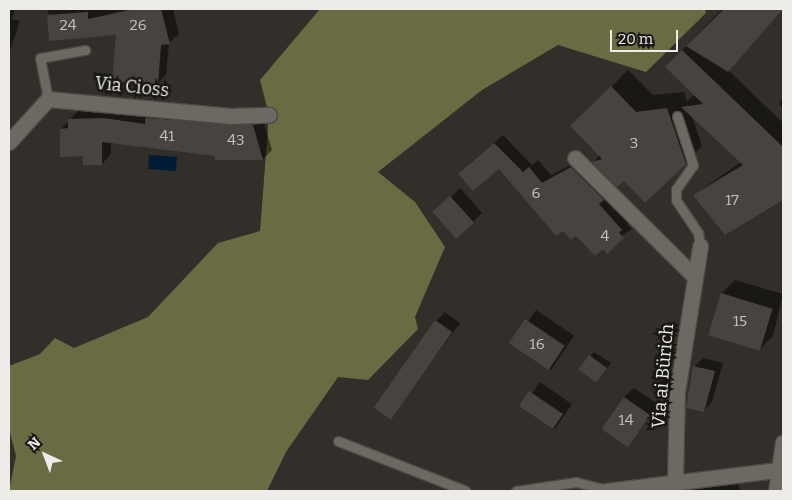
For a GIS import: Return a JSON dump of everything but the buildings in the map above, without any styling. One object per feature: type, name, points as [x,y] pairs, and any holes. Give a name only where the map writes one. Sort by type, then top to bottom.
[{"type":"street","name":"Via Cioss","points":[[48,99],[231,116],[269,115]]},
{"type":"street","points":[[9,142],[48,99]]},
{"type":"street","points":[[575,158],[692,274]]},
{"type":"street","name":"Via ai Bürich","points":[[675,480],[677,392],[692,274],[700,246]]},
{"type":"street","points":[[776,491],[783,442]]},
{"type":"street","points":[[606,491],[675,480],[778,470]]},
{"type":"lane","points":[[48,99],[40,58],[85,50]]},
{"type":"lane","points":[[677,116],[693,165],[676,189],[676,200],[698,233],[700,246]]},
{"type":"lane","points":[[338,441],[466,491]]},
{"type":"lane","points":[[516,491],[576,482],[606,491]]},
{"type":"green space","points":[[320,9],[705,9],[706,13],[646,72],[558,45],[482,90],[378,172],[415,202],[445,247],[415,317],[418,329],[368,380],[338,377],[286,452],[267,491],[9,491],[16,456],[9,429],[9,366],[40,354],[55,338],[74,348],[148,317],[218,243],[260,231],[269,115],[260,80]]},
{"type":"water","points":[[149,155],[177,157],[176,171],[148,169]]}]
